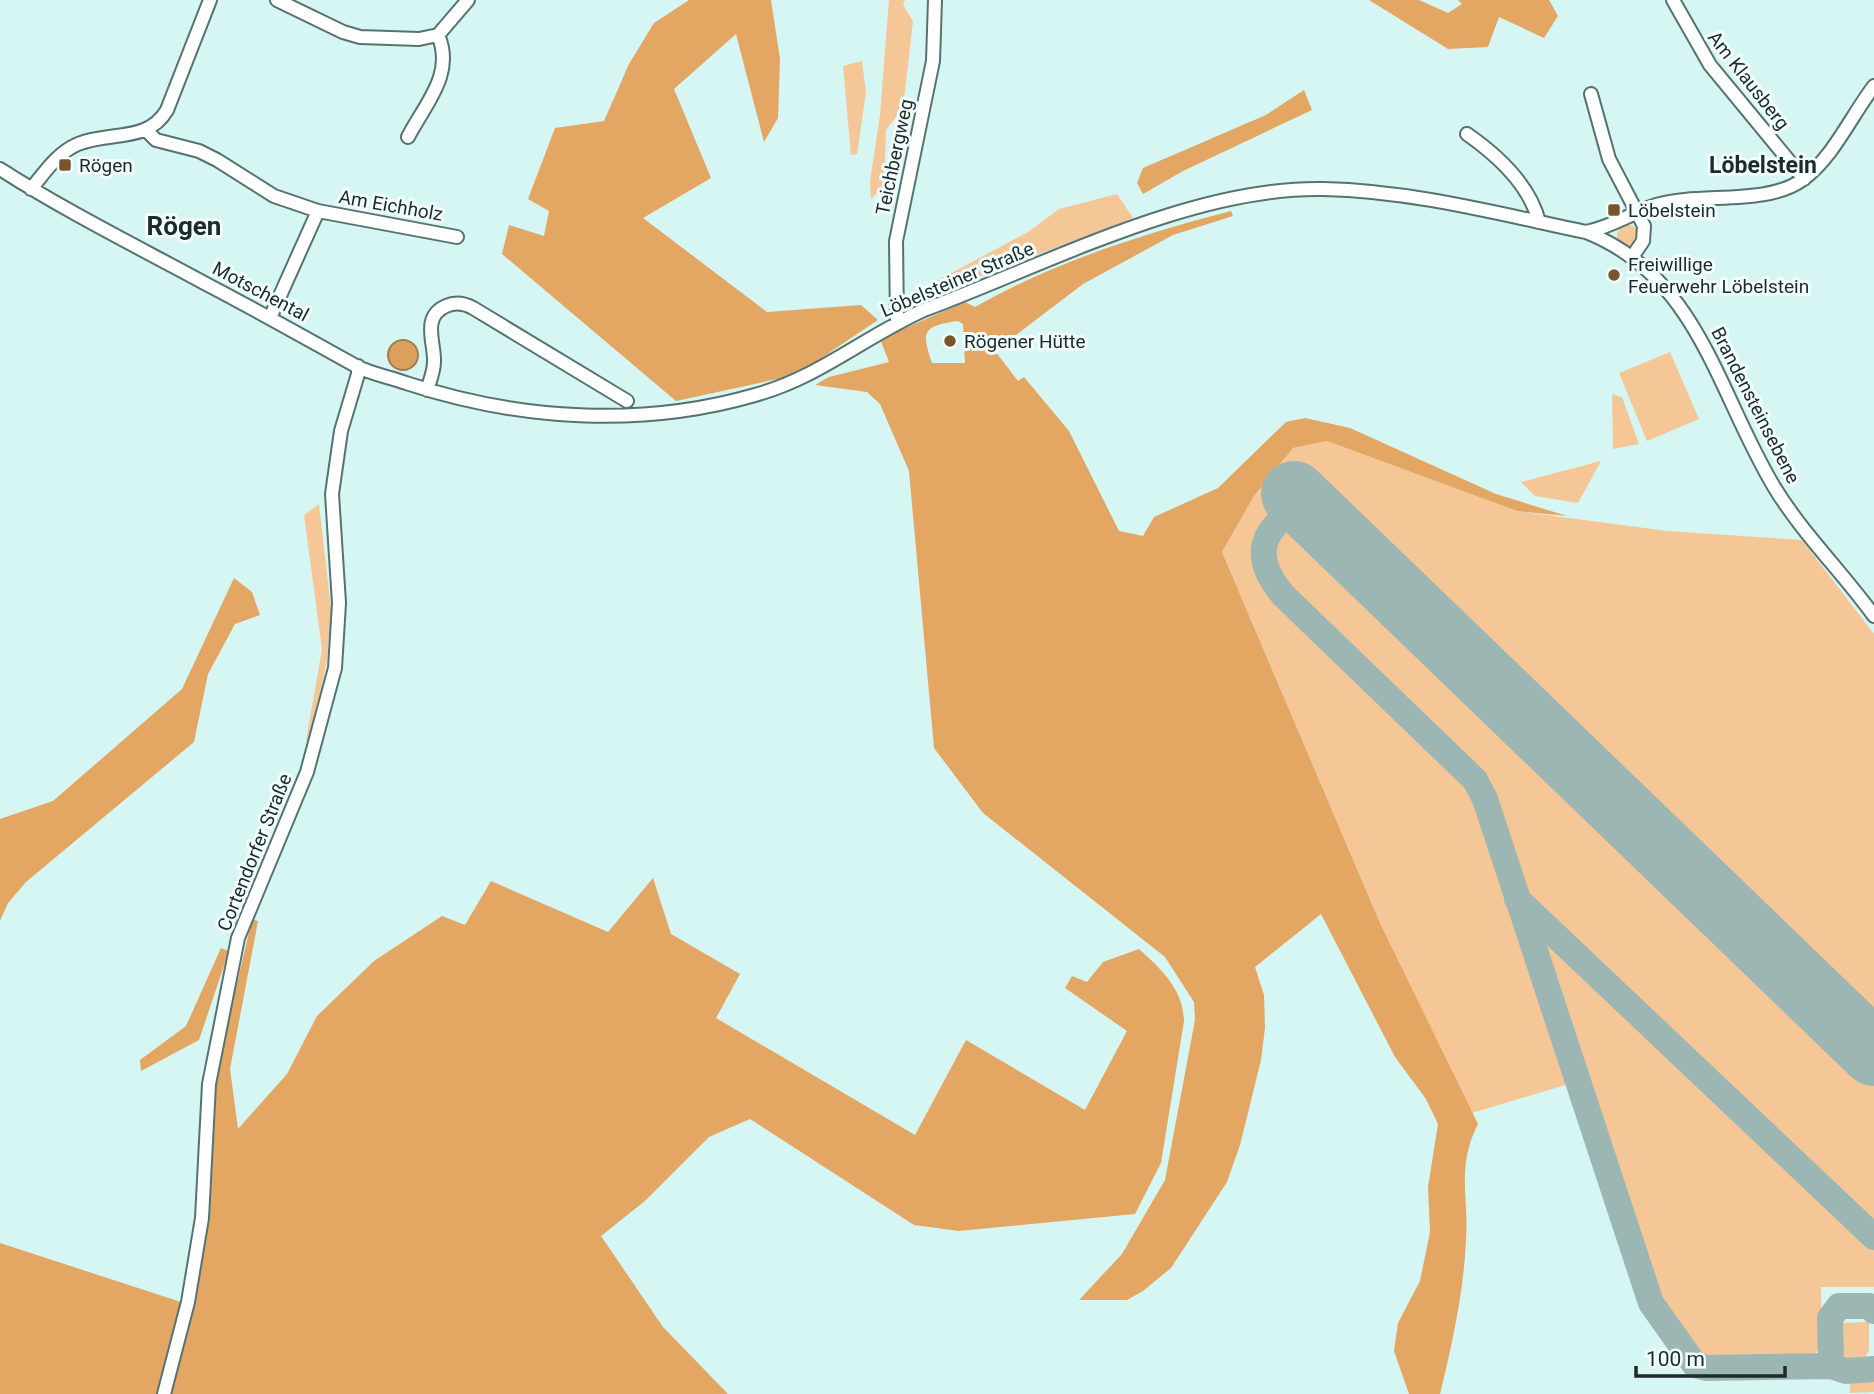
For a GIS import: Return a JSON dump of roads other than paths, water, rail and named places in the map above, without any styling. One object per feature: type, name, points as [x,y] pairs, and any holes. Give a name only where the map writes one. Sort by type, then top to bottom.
[{"type":"street","points":[[31,189],[59,156],[77,145],[146,130],[158,122],[167,110],[210,0]]},
{"type":"street","points":[[277,0],[322,23],[360,37],[419,39],[438,35],[468,0]]},
{"type":"street","name":"Teichbergweg","points":[[897,322],[896,241],[933,61],[935,0]]},
{"type":"street","name":"Am Klausberg","points":[[1672,0],[1710,65],[1804,179]]},
{"type":"street","points":[[408,137],[437,92],[443,60],[438,35]]},
{"type":"street","name":"Löbelsteiner Straße","points":[[358,366],[428,390],[527,413],[588,416],[660,413],[753,396],[794,383],[821,370],[897,322],[1163,218],[1254,195],[1322,189],[1382,193],[1425,198],[1586,232],[1605,228],[1636,214],[1678,201],[1772,192],[1804,179],[1818,165],[1872,92]]},
{"type":"street","points":[[1591,94],[1609,159],[1644,226],[1644,236],[1632,257]]},
{"type":"street","name":"Am Eichholz","points":[[146,130],[156,140],[208,155],[274,196],[318,211],[457,237]]},
{"type":"street","points":[[1467,134],[1490,150],[1506,167],[1532,202],[1539,222]]},
{"type":"street","name":"Motschental","points":[[0,169],[31,189],[358,366]]},
{"type":"street","name":"Am Eichholz","points":[[270,318],[318,211]]},
{"type":"street","name":"Brandensteinsebene","points":[[1586,232],[1632,257],[1678,300],[1696,329],[1758,458],[1789,510],[1874,616]]},
{"type":"street","points":[[428,390],[434,365],[430,335],[432,319],[442,307],[461,304],[473,308],[627,401]]},
{"type":"street","name":"Cortendorfer Straße","points":[[164,1394],[188,1302],[202,1218],[209,1084],[238,938],[307,772],[335,668],[339,603],[332,494],[341,431],[358,366]]},
{"type":"place","name":"Rögen","points":[[65,165]]},
{"type":"place","name":"Löbelstein","points":[[1614,210]]},
{"type":"place","name":"Freiwillige Feuerwehr Löbelstein","points":[[1614,275]]},
{"type":"place","name":"Rögener Hütte","points":[[950,341]]},
{"type":"district","name":"Löbelstein","points":[[1763,165]]},
{"type":"district","name":"Rögen","points":[[184,226]]}]
